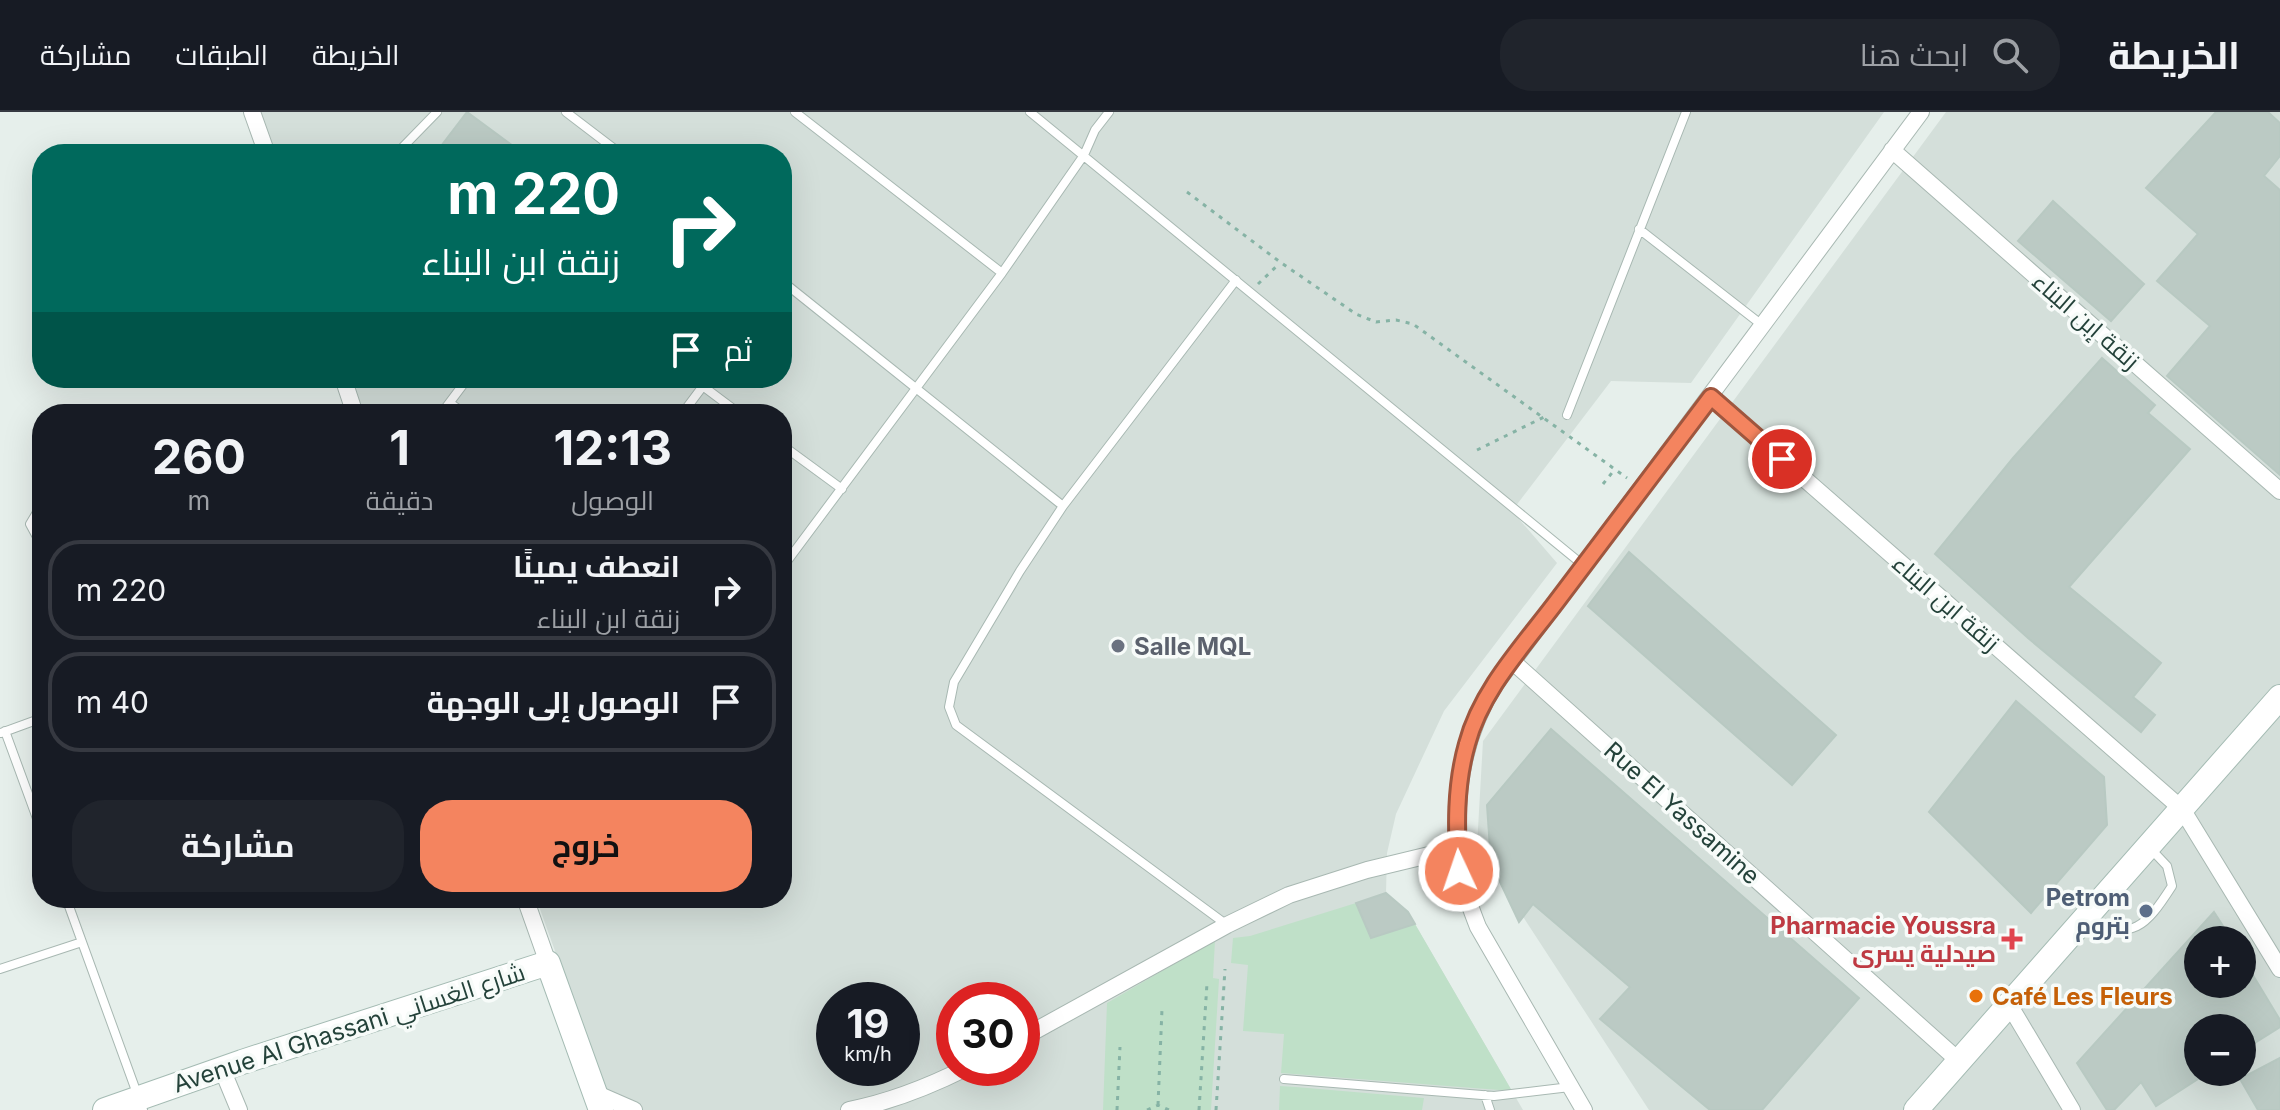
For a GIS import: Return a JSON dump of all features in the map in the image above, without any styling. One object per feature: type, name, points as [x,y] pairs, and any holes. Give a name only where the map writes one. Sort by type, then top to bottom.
[{"type":"street","points":[[252,112],[263,144]]},
{"type":"street","points":[[1584,1110],[1478,927],[1459,871],[1459,788],[1467,743],[1478,713],[1512,661],[1921,112]]},
{"type":"street","name":"زنقة إبن البناء","points":[[1892,150],[2280,491]]},
{"type":"street","name":"زنقة ابن البناء","points":[[1711,397],[2182,809],[2280,969]]},
{"type":"street","name":"Rue El Yassamine","points":[[1512,661],[1959,1061]]},
{"type":"street","points":[[1916,1110],[2280,697]]},
{"type":"street","points":[[1040,1028],[1227,925],[1289,895],[1367,870],[1458,848]]},
{"type":"street","points":[[531,908],[598,1101],[634,1110]]},
{"type":"street","name":"Avenue Al Ghassani شارع الغساني","points":[[105,1110],[141,1104],[222,1069],[548,963]]},
{"type":"street","points":[[2010,1006],[2072,1110]]},
{"type":"street","points":[[222,1069],[239,1110]]},
{"type":"street","points":[[849,1110],[876,1105],[936,1083]]},
{"type":"lane","points":[[406,144],[437,112]]},
{"type":"lane","points":[[566,112],[608,144]]},
{"type":"lane","points":[[795,112],[1002,273]]},
{"type":"lane","points":[[1030,112],[1584,565]]},
{"type":"lane","points":[[792,555],[1002,273],[1084,155],[1095,130],[1109,112]]},
{"type":"lane","points":[[1567,415],[1686,112]]},
{"type":"lane","points":[[1639,229],[1762,325]]},
{"type":"lane","points":[[1227,925],[956,725],[951,719],[949,707],[954,682],[1063,506],[1236,280]]},
{"type":"lane","points":[[792,289],[1063,506]]},
{"type":"lane","points":[[450,403],[461,388]]},
{"type":"lane","points":[[712,388],[729,404]]},
{"type":"lane","points":[[792,452],[842,489]]},
{"type":"lane","points":[[32,722],[3,732],[32,806]]},
{"type":"lane","points":[[2083,922],[2111,931],[2129,931],[2154,914],[2172,886],[2167,866],[2149,847]]},
{"type":"lane","points":[[70,908],[141,1104]]},
{"type":"lane","points":[[0,969],[82,942]]},
{"type":"lane","points":[[1284,1079],[1485,1095],[1570,1087]]},
{"type":"lane","points":[[1485,1095],[1490,1110]]},
{"type":"path","points":[[1187,192],[1280,262],[1362,318],[1413,324],[1642,489]]},
{"type":"path","points":[[1250,292],[1280,262]]},
{"type":"path","points":[[1477,450],[1544,417]]},
{"type":"path","points":[[1603,484],[1615,469]]},
{"type":"path","points":[[1216,1110],[1225,969]]},
{"type":"path","points":[[1199,1110],[1207,983]]},
{"type":"path","points":[[1158,1105],[1162,1009]]},
{"type":"path","points":[[1117,1110],[1120,1047]]},
{"type":"path","points":[[1147,1110],[1158,1105],[1169,1110]]},
{"type":"shaded area","points":[[258,112],[1884,112],[1691,383],[1611,381],[1512,511],[1557,563],[1444,711],[1396,814],[1387,853],[1386,893],[1408,912],[1523,1110],[612,1110],[540,908],[792,908],[792,404],[356,404],[351,388],[792,388],[792,144],[267,144]]},
{"type":"shaded area","points":[[1946,112],[2280,112],[2280,1110],[1649,1110],[1477,846],[1483,741]]},
{"type":"green space","points":[[1356,903],[1372,938],[1415,924],[1512,1091],[1281,1073],[1284,1034],[1243,1031],[1248,965],[1231,963],[1233,938],[1250,936]]},
{"type":"green space","points":[[1215,940],[1213,978],[1219,979],[1211,1110],[1103,1110],[1107,1003]]},
{"type":"green space","points":[[1280,1086],[1424,1098],[1422,1110],[1279,1110]]},
{"type":"building","points":[[467,112],[510,144],[443,144]]},
{"type":"building","points":[[2216,112],[2268,112],[2280,123],[2280,156],[2264,176],[2280,190],[2280,475],[2167,376],[2210,326],[2157,281],[2198,234],[2146,188]]},
{"type":"building","points":[[2053,201],[2144,284],[2111,321],[2018,241]]},
{"type":"building","points":[[2102,358],[2155,405],[2148,413],[2190,449],[2069,587],[2161,663],[2133,697],[2155,715],[2141,732],[2028,638],[1935,554],[2013,458]]},
{"type":"building","points":[[1629,552],[1836,735],[1792,785],[1588,606]]},
{"type":"building","points":[[2016,701],[2104,777],[2107,825],[2031,913],[1929,812]]},
{"type":"building","points":[[1551,729],[1859,998],[1762,1110],[1710,1110],[1600,1019],[1630,987],[1533,904],[1519,922],[1491,863],[1487,805]]},
{"type":"building","points":[[1386,893],[1408,912],[1415,924],[1371,938],[1356,903]]},
{"type":"building","points":[[2214,912],[2223,926],[2201,926]]},
{"type":"building","points":[[2184,945],[2184,998],[2256,998],[2256,980],[2280,1020],[2280,1027],[2256,1042],[2256,1014],[2184,1014],[2184,1086],[2187,1086],[2156,1106],[2141,1082],[2114,1110],[2107,1110],[2077,1063]]},
{"type":"building","points":[[2280,1058],[2280,1110],[2258,1110],[2244,1086],[2256,1086],[2256,1071]]},
{"type":"place","name":"Salle MQL","points":[[1118,646]]},
{"type":"place","name":"Petrom بتروم","points":[[2146,911]]},
{"type":"place","name":"Pharmacie Youssra صيدلية يسرى","points":[[2012,939]]},
{"type":"place","name":"Café Les Fleurs","points":[[1976,996]]},
{"type":"route","points":[[1459,871],[1457,811],[1460,777],[1467,743],[1478,713],[1512,661],[1711,397],[1782,459]]}]
